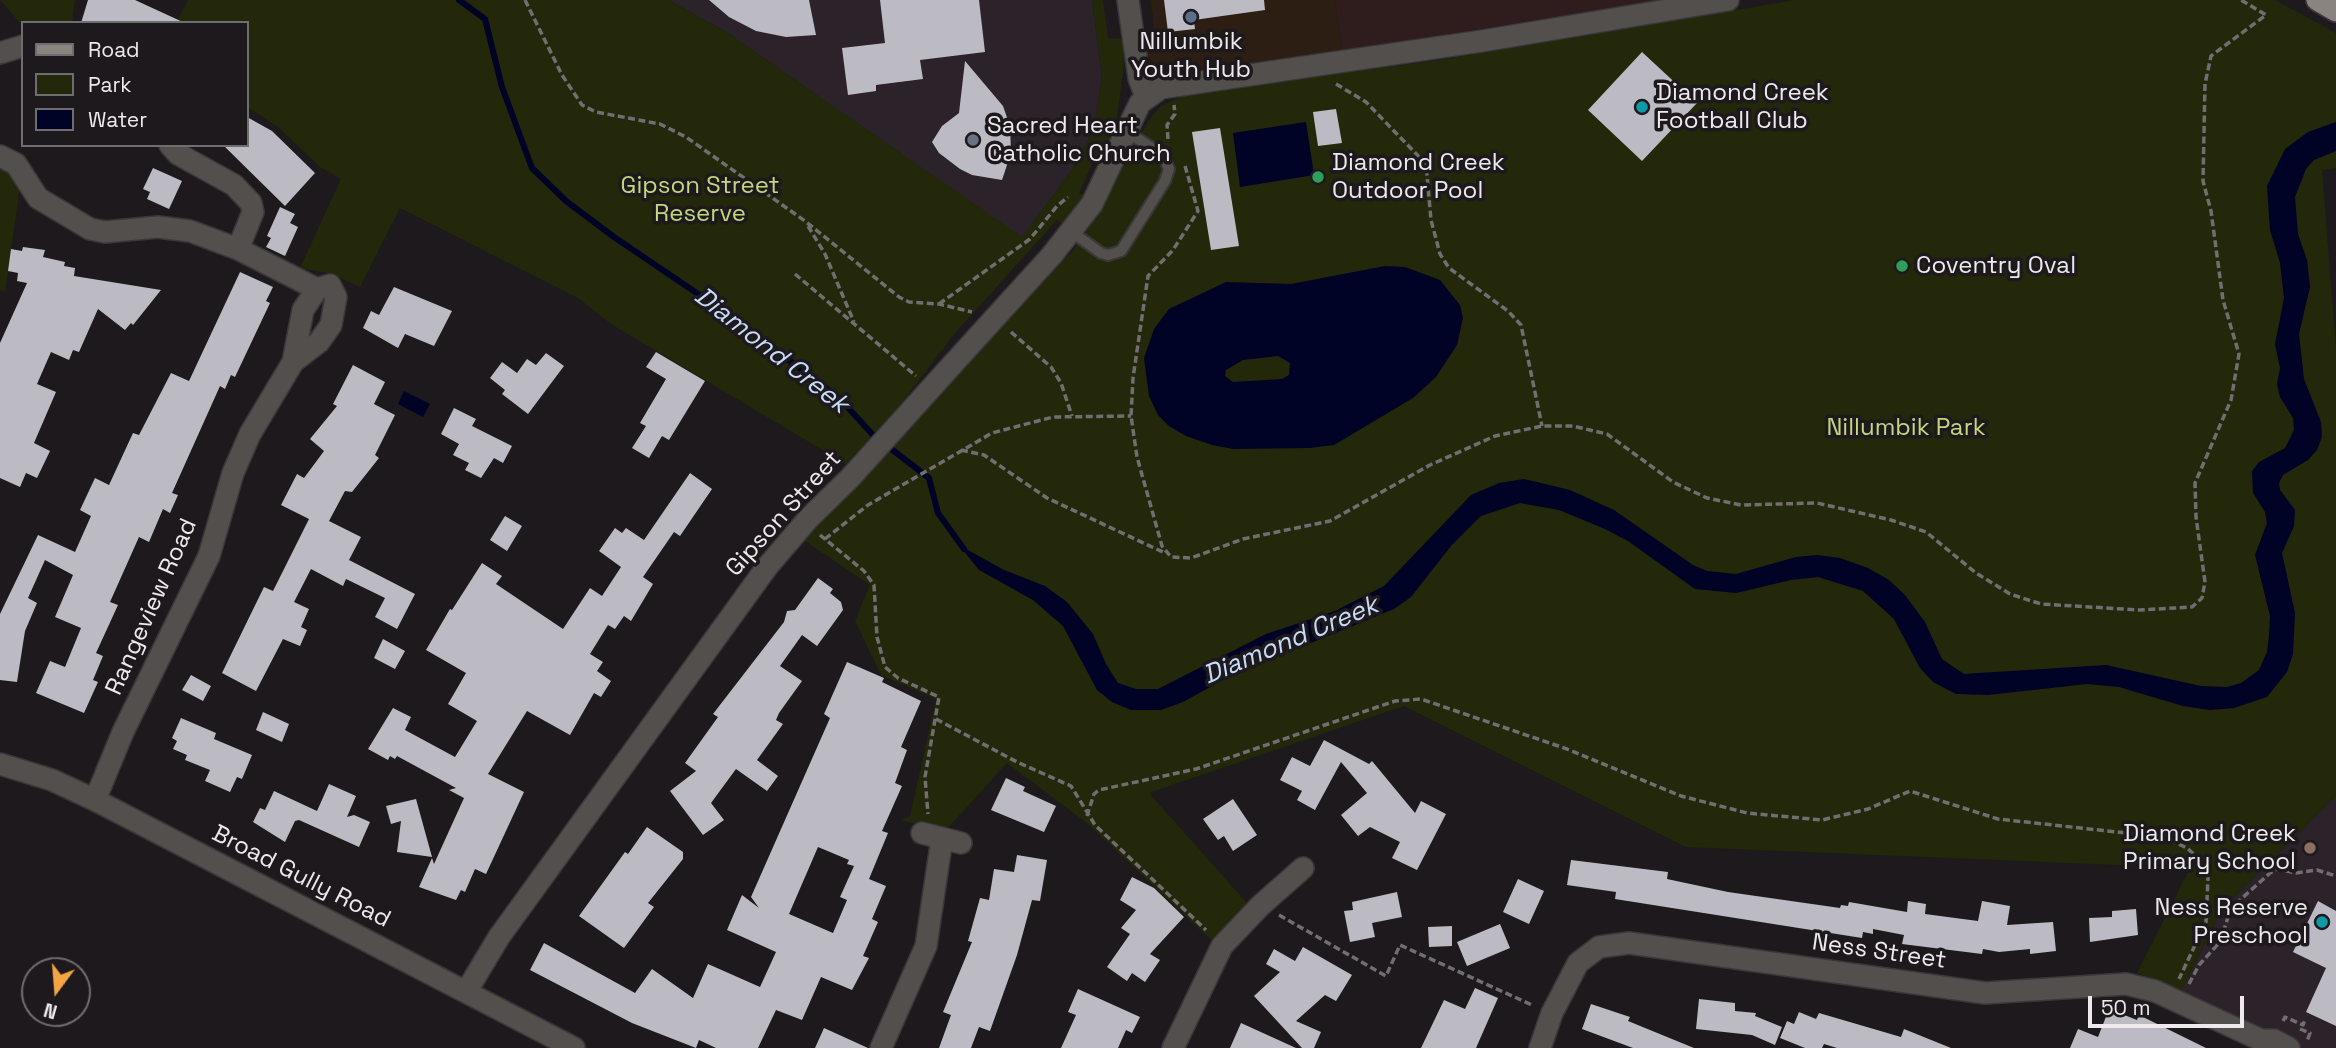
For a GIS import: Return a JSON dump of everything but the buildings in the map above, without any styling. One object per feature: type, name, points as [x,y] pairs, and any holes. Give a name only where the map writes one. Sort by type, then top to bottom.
[{"type":"main road","points":[[2317,0],[2336,11]]},
{"type":"street","points":[[1128,0],[1139,78],[1146,97],[1161,88],[1185,82],[1331,65],[1728,0]]},
{"type":"street","points":[[0,53],[21,47]]},
{"type":"street","name":"Gipson Street","points":[[466,992],[499,937],[728,619],[804,523],[909,414],[1072,232],[1101,188],[1146,97]]},
{"type":"street","points":[[172,147],[178,154],[234,185],[251,203],[253,212],[238,249]]},
{"type":"street","points":[[0,156],[16,164],[38,198],[90,229],[105,232],[175,228],[238,249],[317,289]]},
{"type":"street","name":"Rangeview Road","points":[[95,800],[123,732],[209,556],[246,443],[293,362],[323,338],[334,316],[336,297],[333,288],[325,285],[317,289],[307,301],[298,323],[293,362]]},
{"type":"street","name":"Broad Gully Road","points":[[0,764],[52,780],[95,800],[574,1048]]},
{"type":"street","points":[[881,1048],[926,946],[940,838]]},
{"type":"street","points":[[1173,1048],[1222,946],[1253,913],[1303,868]]},
{"type":"street","name":"Ness Street","points":[[1540,1048],[1552,1013],[1578,963],[1599,947],[1613,943],[1985,993],[2126,984],[2162,994],[2264,1044],[2274,1040],[2298,1045]]},
{"type":"lane","points":[[1072,232],[1101,253],[1108,255],[1121,251],[1165,181],[1169,169],[1163,155],[1127,132]]},
{"type":"path","points":[[525,0],[562,75],[582,105],[596,113],[647,120],[673,130],[805,221],[899,297],[909,302],[939,304],[974,313]]},
{"type":"path","points":[[960,450],[985,455],[1047,498],[1167,554],[1177,558],[1191,558],[1243,540],[1321,524],[1472,444],[1516,430],[1542,426],[1573,426],[1607,434],[1673,482],[1707,498],[1741,505],[1817,503],[1891,520],[1926,532],[1976,573],[2010,594],[2041,604],[2139,610],[2192,607],[2202,598],[2205,582],[2196,517],[2195,483],[2231,400],[2239,354],[2223,300],[2211,211],[2203,181],[2205,84],[2211,56],[2266,15],[2241,0]]},
{"type":"path","points":[[1332,82],[1366,102],[1426,164],[1431,220],[1440,254],[1449,268],[1508,311],[1521,325],[1542,426]]},
{"type":"path","points":[[939,304],[1030,239],[1057,206],[1068,198]]},
{"type":"path","points":[[805,221],[825,254],[857,327]]},
{"type":"path","points":[[1152,270],[1146,284],[1133,378],[1131,416],[1137,457],[1162,546],[1167,554]]},
{"type":"path","points":[[795,274],[932,388]]},
{"type":"path","points":[[1003,327],[1051,368],[1061,383],[1072,416]]},
{"type":"path","points":[[825,539],[868,505],[949,456],[1008,428],[1039,419],[1131,416]]},
{"type":"path","points":[[804,523],[872,580],[883,662],[898,678],[939,697],[925,789],[940,838]]},
{"type":"path","points":[[1087,816],[1094,794],[1099,790],[1196,769],[1395,701],[1421,699],[1567,749],[1681,796],[1748,813],[1822,820],[1868,809],[1910,791],[2008,821],[2119,830],[2163,838],[2187,848],[2198,858],[2208,878],[2206,922],[2179,979]]},
{"type":"path","points":[[936,719],[1017,762],[1071,786],[1087,816],[1206,930]]},
{"type":"path","points":[[2189,984],[2199,965],[2220,942],[2231,908],[2270,873],[2277,869],[2296,873],[2317,870],[2336,876]]},
{"type":"path","points":[[1284,918],[1386,976],[1400,945],[1531,1004]]},
{"type":"path","points":[[2298,1045],[2310,1033],[2283,1021],[2285,1017],[2303,1025],[2305,1020]]},
{"type":"shaded area","points":[[668,0],[1092,0],[1102,77],[1094,128],[1074,167],[1022,238],[726,32]]},
{"type":"shaded area","points":[[1151,0],[1335,0],[1342,51],[1176,73],[1164,72],[1154,66],[1145,51],[1154,29]]},
{"type":"shaded area","points":[[1335,0],[1659,0],[1342,51]]},
{"type":"shaded area","points":[[2336,796],[2336,1048],[2296,1048],[2286,1040],[2181,991],[2222,909]]},
{"type":"green space","points":[[0,0],[75,0],[72,21],[21,21],[21,24]]},
{"type":"green space","name":"Gipson Street Reserve","points":[[188,0],[668,0],[726,32],[1022,237],[1074,167],[1094,128],[1102,77],[1092,0],[1103,0],[1108,38],[1123,39],[1124,64],[1116,126],[1102,161],[1095,158],[1079,193],[1086,196],[1082,203],[1062,224],[1057,220],[956,332],[903,401],[846,464],[611,324],[578,298],[400,208],[360,287],[332,274],[300,268],[341,179],[320,167],[277,126],[248,108],[248,21],[177,21]]},
{"type":"green space","name":"Nillumbik Park","points":[[1795,0],[2275,0],[2336,33],[2336,168],[2322,170],[2336,348],[2336,796],[2222,909],[2181,991],[2137,973],[2190,868],[1686,847],[1404,706],[1149,793],[1247,903],[1211,940],[1088,824],[1007,763],[945,831],[901,820],[910,816],[936,699],[881,675],[855,621],[870,585],[802,539],[1075,248],[1094,220],[1149,120],[1160,107],[1184,95],[1446,59]]},
{"type":"green space","points":[[0,162],[6,165],[20,187],[5,292],[0,290]]},
{"type":"water","points":[[1306,122],[1314,175],[1240,187],[1233,133]]},
{"type":"water","points":[[2336,122],[2336,151],[2314,160],[2306,169],[2295,197],[2298,234],[2307,260],[2310,287],[2299,334],[2304,379],[2321,422],[2322,437],[2317,450],[2308,460],[2283,475],[2279,483],[2280,490],[2295,510],[2294,526],[2282,553],[2295,613],[2293,654],[2287,672],[2267,697],[2234,708],[2210,710],[2183,706],[2119,687],[2087,684],[1988,695],[1956,694],[1933,682],[1920,668],[1894,619],[1863,591],[1818,577],[1791,580],[1736,593],[1695,589],[1628,541],[1605,529],[1559,510],[1520,503],[1481,516],[1451,546],[1411,597],[1394,609],[1301,647],[1268,655],[1183,702],[1161,710],[1131,710],[1112,702],[1097,690],[1063,626],[1033,600],[979,570],[959,545],[1004,570],[1045,586],[1067,602],[1093,634],[1118,683],[1136,689],[1158,689],[1266,634],[1335,611],[1384,586],[1471,495],[1499,483],[1524,479],[1570,490],[1614,510],[1693,565],[1707,571],[1736,574],[1796,557],[1817,555],[1840,558],[1868,568],[1889,580],[1905,595],[1925,622],[1942,659],[1964,674],[2106,665],[2201,686],[2227,687],[2241,683],[2259,670],[2267,652],[2270,616],[2255,555],[2267,523],[2265,512],[2253,493],[2252,471],[2259,462],[2285,448],[2294,430],[2293,418],[2280,397],[2277,384],[2280,368],[2275,344],[2284,298],[2280,263],[2270,230],[2267,186],[2285,149],[2308,132]]},
{"type":"water","points":[[1385,266],[1405,267],[1440,280],[1460,305],[1463,318],[1457,345],[1436,377],[1413,398],[1334,445],[1233,449],[1186,436],[1169,426],[1158,415],[1149,396],[1144,358],[1154,329],[1169,309],[1226,282],[1291,284]],"holes":[[[1278,356],[1290,363],[1289,375],[1282,379],[1233,382],[1225,376],[1226,370],[1243,360]]]},
{"type":"water","points":[[404,391],[430,404],[423,417],[398,404]]},
{"type":"waterway","name":"Diamond Creek","points":[[459,0],[485,19],[502,87],[532,168],[566,201],[735,319],[840,399],[873,435],[929,478],[938,513],[964,549]]},
{"type":"place","name":"Nillumbik Youth Hub","points":[[1191,17]]},
{"type":"place","name":"Diamond Creek Football Club","points":[[1642,107]]},
{"type":"place","name":"Sacred Heart Catholic Church","points":[[973,140]]},
{"type":"place","name":"Diamond Creek Outdoor Pool","points":[[1318,177]]},
{"type":"place","name":"Coventry Oval","points":[[1902,266]]},
{"type":"place","name":"Diamond Creek Primary School","points":[[2310,848]]},
{"type":"place","name":"Ness Reserve Preschool","points":[[2322,922]]}]
